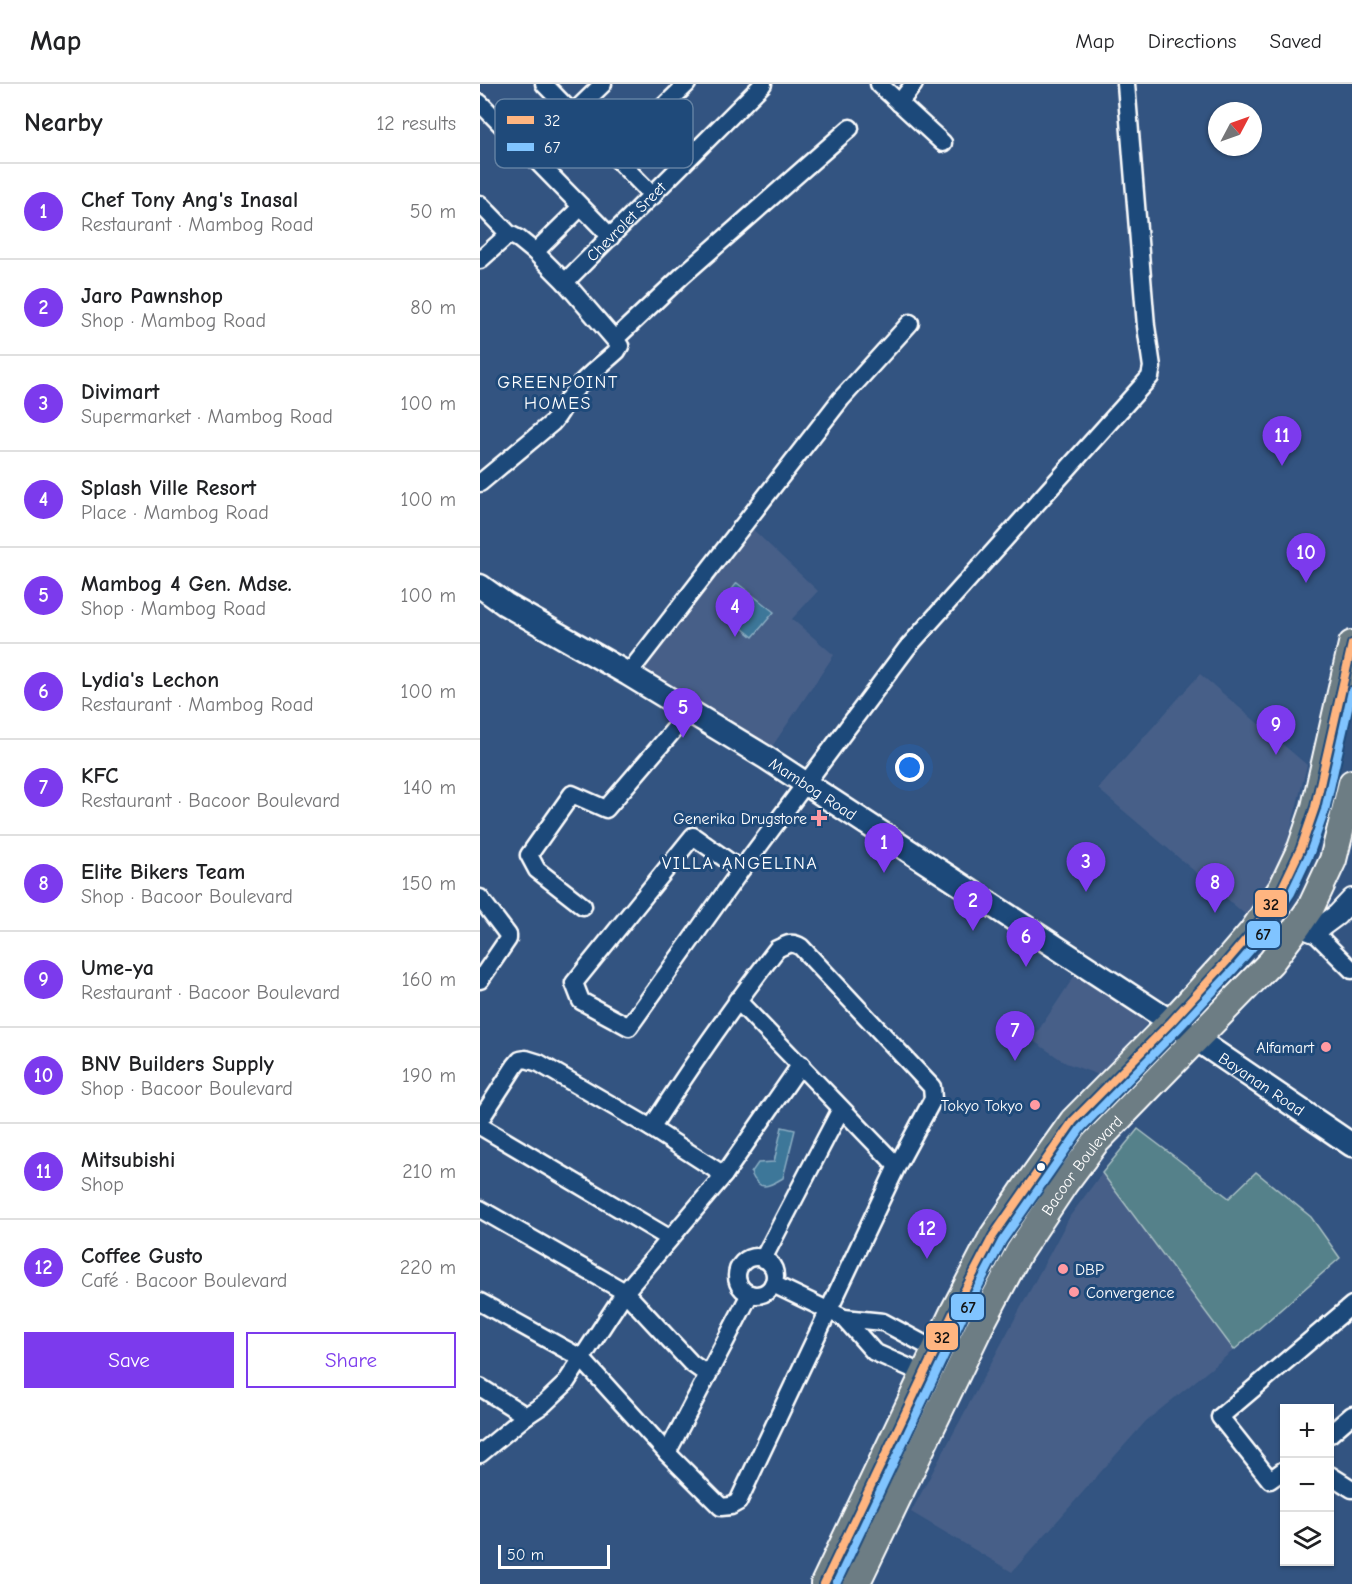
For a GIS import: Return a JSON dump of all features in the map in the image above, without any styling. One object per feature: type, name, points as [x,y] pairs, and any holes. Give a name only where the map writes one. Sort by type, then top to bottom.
[{"type":"main road","name":"Mambog Road","points":[[480,586],[505,604],[690,711],[806,784],[1171,1022]]},
{"type":"main road","name":"Bacoor Boulevard","points":[[824,1584],[935,1350],[993,1236],[1061,1136],[1081,1112],[1171,1022],[1252,932],[1282,888],[1301,848],[1344,710],[1352,644]]},
{"type":"main road","name":"Bacoor Boulevard","points":[[856,1584],[980,1326],[1019,1252],[1084,1156],[1195,1039],[1306,929],[1311,907],[1334,860],[1352,783]]},
{"type":"main road","name":"Bayanan Road","points":[[1171,1022],[1352,1145]]},
{"type":"street","points":[[544,84],[559,99]]},
{"type":"street","points":[[587,99],[603,84]]},
{"type":"street","points":[[671,99],[687,84]]},
{"type":"street","name":"Chevrolet Sreet","points":[[693,155],[763,84]]},
{"type":"street","points":[[879,84],[943,143]]},
{"type":"street","points":[[899,103],[914,84]]},
{"type":"street","points":[[741,870],[693,836],[574,983],[581,1001],[628,1027],[741,870],[908,648],[1103,431],[1151,374],[1126,84]]},
{"type":"street","points":[[480,103],[495,118]]},
{"type":"street","points":[[615,339],[683,275],[850,128]]},
{"type":"street","points":[[543,168],[611,237]]},
{"type":"street","points":[[627,168],[653,196]]},
{"type":"street","name":"Chevrolet Sreet","points":[[565,282],[680,168]]},
{"type":"street","points":[[480,204],[508,234],[536,252],[620,345],[617,351],[578,386],[560,415],[552,423],[480,483]]},
{"type":"street","points":[[536,252],[581,207]]},
{"type":"street","points":[[480,260],[508,234]]},
{"type":"street","points":[[628,674],[841,399],[910,323]]},
{"type":"street","points":[[583,906],[537,870],[529,855],[572,794],[606,809],[690,711]]},
{"type":"street","points":[[480,898],[508,935],[508,939],[480,980]]},
{"type":"street","points":[[1352,899],[1337,915],[1306,929],[1352,969]]},
{"type":"street","points":[[480,1302],[581,1358],[721,1507],[731,1506],[738,1502],[897,1166],[933,1098],[933,1087],[801,947],[794,943],[787,944],[777,949],[738,1000],[651,1128]]},
{"type":"street","points":[[738,1000],[897,1166]]},
{"type":"street","points":[[480,1120],[515,1066],[520,1060],[526,1059],[539,1063],[651,1128],[724,1175]]},
{"type":"street","points":[[480,1454],[544,1404],[565,1384],[625,1292],[724,1175],[801,1064]]},
{"type":"street","points":[[763,1259],[841,1109]]},
{"type":"street","points":[[480,1126],[669,1238]]},
{"type":"street","points":[[480,1209],[625,1292],[691,1363],[708,1375]]},
{"type":"street","points":[[763,1259],[772,1267],[775,1278],[773,1284],[766,1292],[750,1294],[740,1286],[738,1269],[746,1260],[763,1259]]},
{"type":"street","points":[[773,1284],[844,1318],[883,1322],[935,1350]]},
{"type":"street","points":[[667,1452],[750,1294]]},
{"type":"street","points":[[1280,1473],[1270,1480],[1220,1417],[1352,1305]]},
{"type":"street","points":[[844,1318],[874,1352],[924,1374]]},
{"type":"street","points":[[480,1387],[526,1416]]},
{"type":"street","points":[[1334,1430],[1352,1415]]},
{"type":"street","points":[[1334,1478],[1352,1489]]},
{"type":"shaded area","points":[[745,522],[818,591],[792,619],[834,655],[765,757],[628,674]]},
{"type":"shaded area","points":[[737,583],[774,612],[753,637],[717,608]]},
{"type":"shaded area","points":[[1200,674],[1307,765],[1287,844],[1278,866],[1247,916],[1098,789]]},
{"type":"shaded area","points":[[1077,972],[1151,1019],[1099,1075],[1066,1063],[1032,1040]]},
{"type":"shaded area","points":[[782,1127],[795,1130],[783,1178],[773,1184],[761,1185],[751,1173],[758,1163],[774,1162]]},
{"type":"shaded area","points":[[1102,1173],[1234,1350],[1146,1421],[1012,1572],[911,1512],[1070,1216]]},
{"type":"green space","points":[[1138,1129],[1229,1198],[1256,1172],[1311,1217],[1340,1258],[1234,1350],[1102,1173]]},
{"type":"transit line","name":"32","points":[[824,1584],[954,1311],[993,1236],[1073,1121],[1171,1022],[1227,961],[1252,932],[1282,888],[1301,848],[1315,807],[1352,644]]},
{"type":"transit line","name":"67","points":[[836,1584],[963,1316],[1002,1241],[1081,1128],[1235,968],[1261,938],[1291,893],[1310,853],[1325,810],[1352,691]]},
{"type":"place","name":"Mitsubishi","points":[[1282,466]]},
{"type":"place","name":"BNV Builders Supply","points":[[1306,583]]},
{"type":"place","name":"Splash Ville Resort","points":[[735,637]]},
{"type":"place","name":"Mambog 4 Gen. Mdse.","points":[[683,738]]},
{"type":"place","name":"Ume-ya","points":[[1276,755]]},
{"type":"place","name":"Generika Drugstore","points":[[819,818]]},
{"type":"place","name":"Chef Tony Ang's Inasal","points":[[884,873]]},
{"type":"place","name":"Divimart","points":[[1086,892]]},
{"type":"place","name":"Elite Bikers Team","points":[[1215,913]]},
{"type":"place","name":"Jaro Pawnshop","points":[[973,931]]},
{"type":"place","name":"Lydia's Lechon","points":[[1026,967]]},
{"type":"place","name":"Alfamart","points":[[1326,1047]]},
{"type":"place","name":"KFC","points":[[1015,1061]]},
{"type":"place","name":"Tokyo Tokyo","points":[[1035,1105]]},
{"type":"place","name":"Coffee Gusto","points":[[927,1259]]},
{"type":"place","name":"DBP","points":[[1063,1269]]},
{"type":"place","name":"Convergence","points":[[1074,1292]]},
{"type":"district","name":"GREENPOINT HOMES","points":[[558,392]]},
{"type":"district","name":"VILLA ANGELINA","points":[[740,863]]}]
